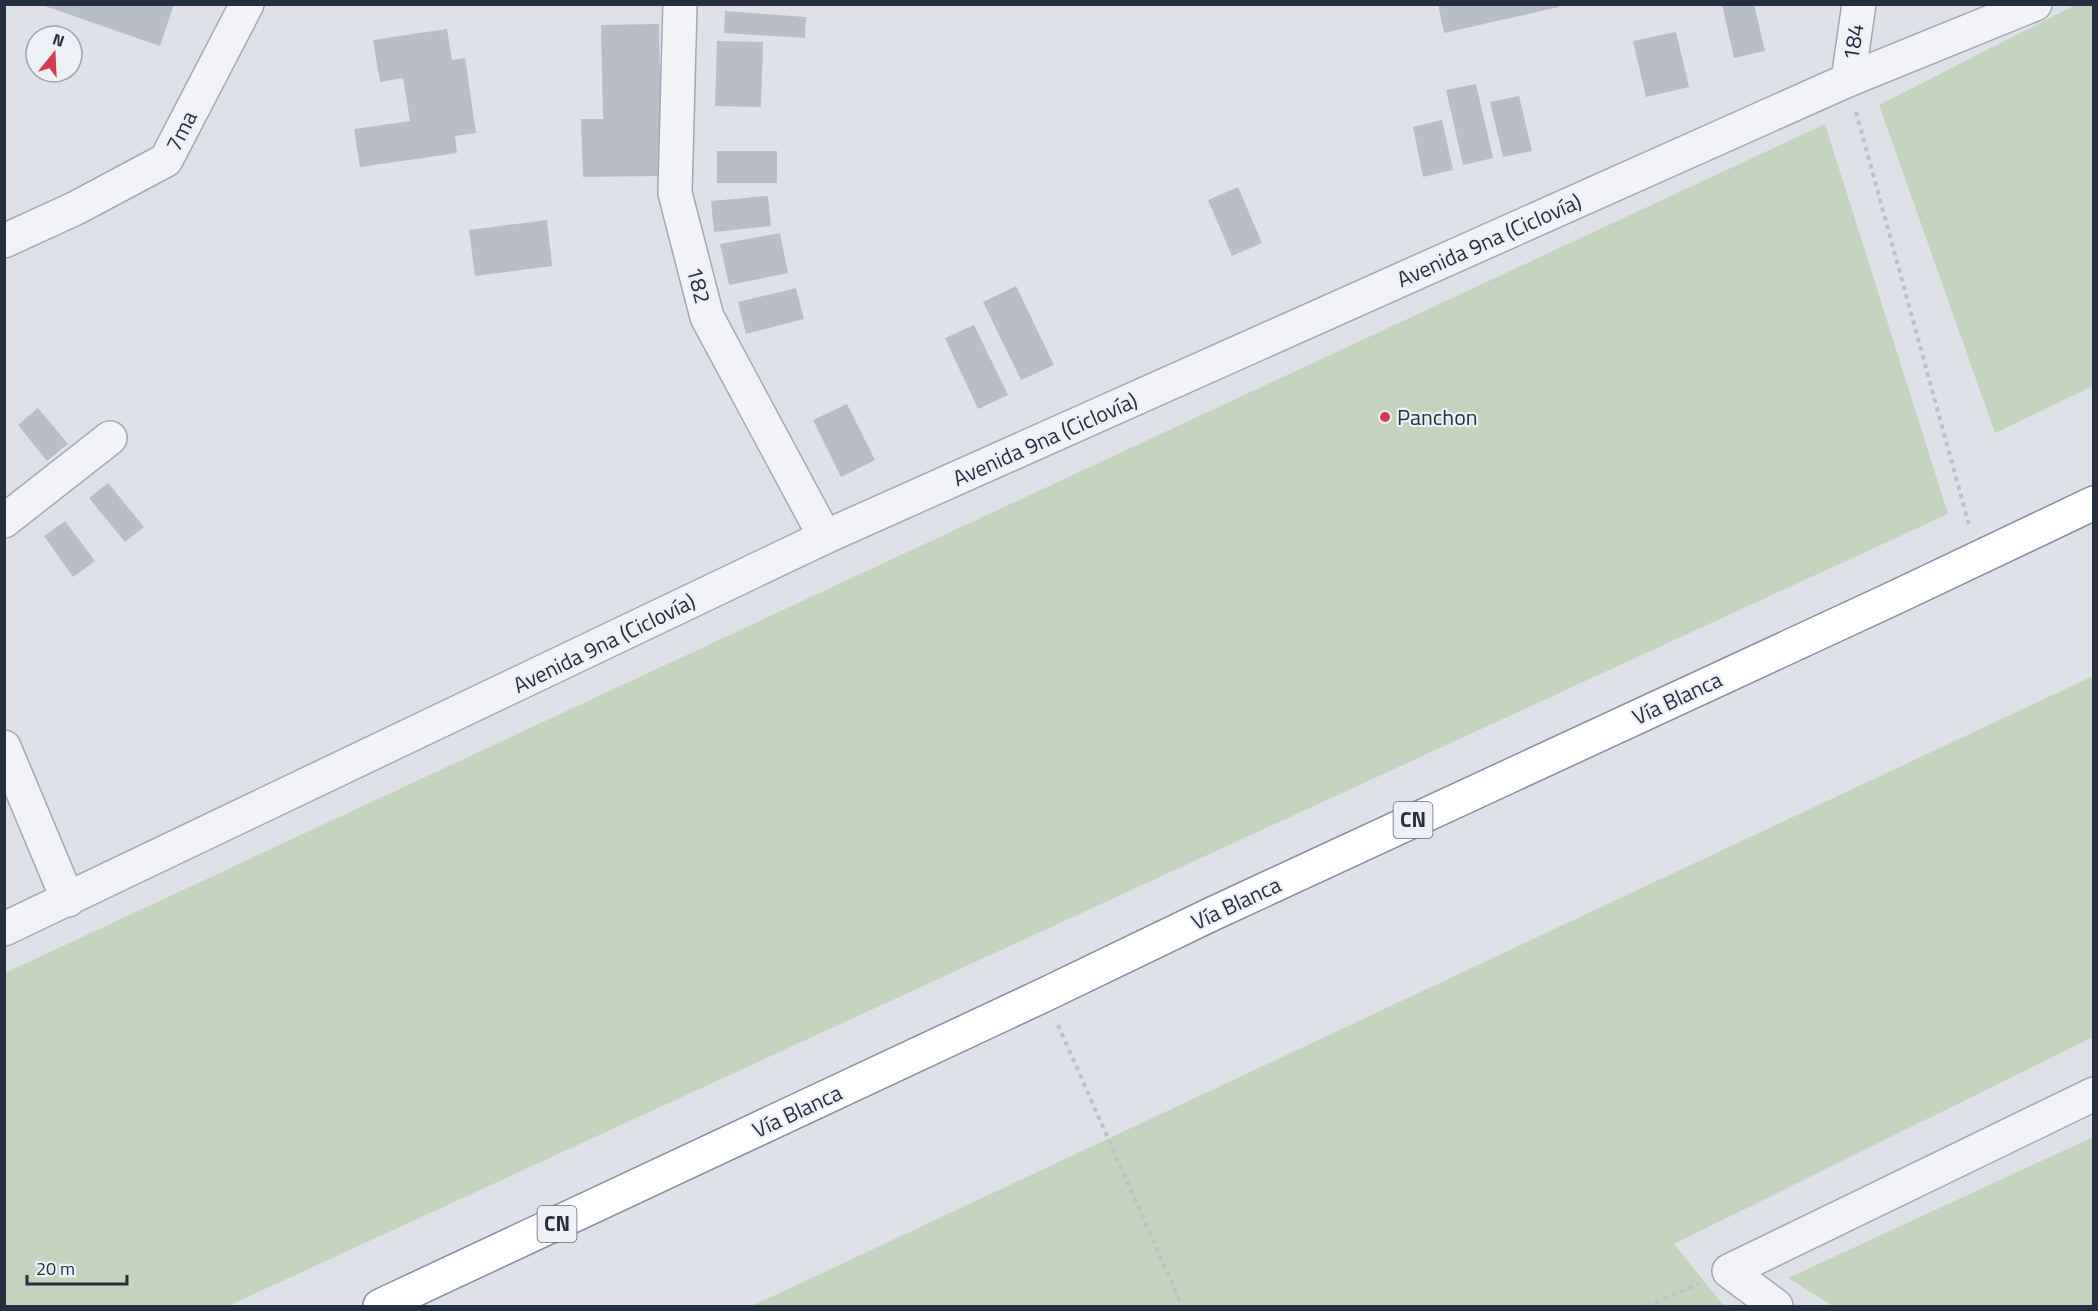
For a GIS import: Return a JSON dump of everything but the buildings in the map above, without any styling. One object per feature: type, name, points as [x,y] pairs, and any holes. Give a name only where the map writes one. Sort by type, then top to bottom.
[{"type":"highway","name":"Vía Blanca","points":[[380,1306],[1212,914],[2094,503]]},
{"type":"street","name":"7ma","points":[[5,240],[76,208],[166,160],[247,4]]},
{"type":"street","name":"182","points":[[680,4],[675,193],[707,317],[825,537]]},
{"type":"street","name":"184","points":[[1848,80],[1859,4]]},
{"type":"street","name":"Avenida 9na (Ciclovía)","points":[[4,929],[825,537],[1848,80],[2035,4]]},
{"type":"street","points":[[4,521],[110,438]]},
{"type":"street","points":[[4,747],[68,900]]},
{"type":"street","points":[[1776,1306],[1728,1271],[2094,1094]]},
{"type":"path","points":[[1848,80],[1977,557]]},
{"type":"path","points":[[1044,995],[1182,1306]]},
{"type":"path","points":[[1647,1306],[1728,1271]]},
{"type":"green space","points":[[2075,5],[2094,5],[2093,386],[1995,433],[1879,105]]},
{"type":"green space","points":[[1825,124],[1948,514],[228,1306],[5,1306],[5,973]]},
{"type":"green space","points":[[2093,676],[2093,1037],[1674,1244],[1724,1306],[752,1306]]},
{"type":"green space","points":[[2093,1137],[2093,1306],[1833,1306],[1788,1278]]},
{"type":"place","name":"Panchon","points":[[1385,417]]}]
